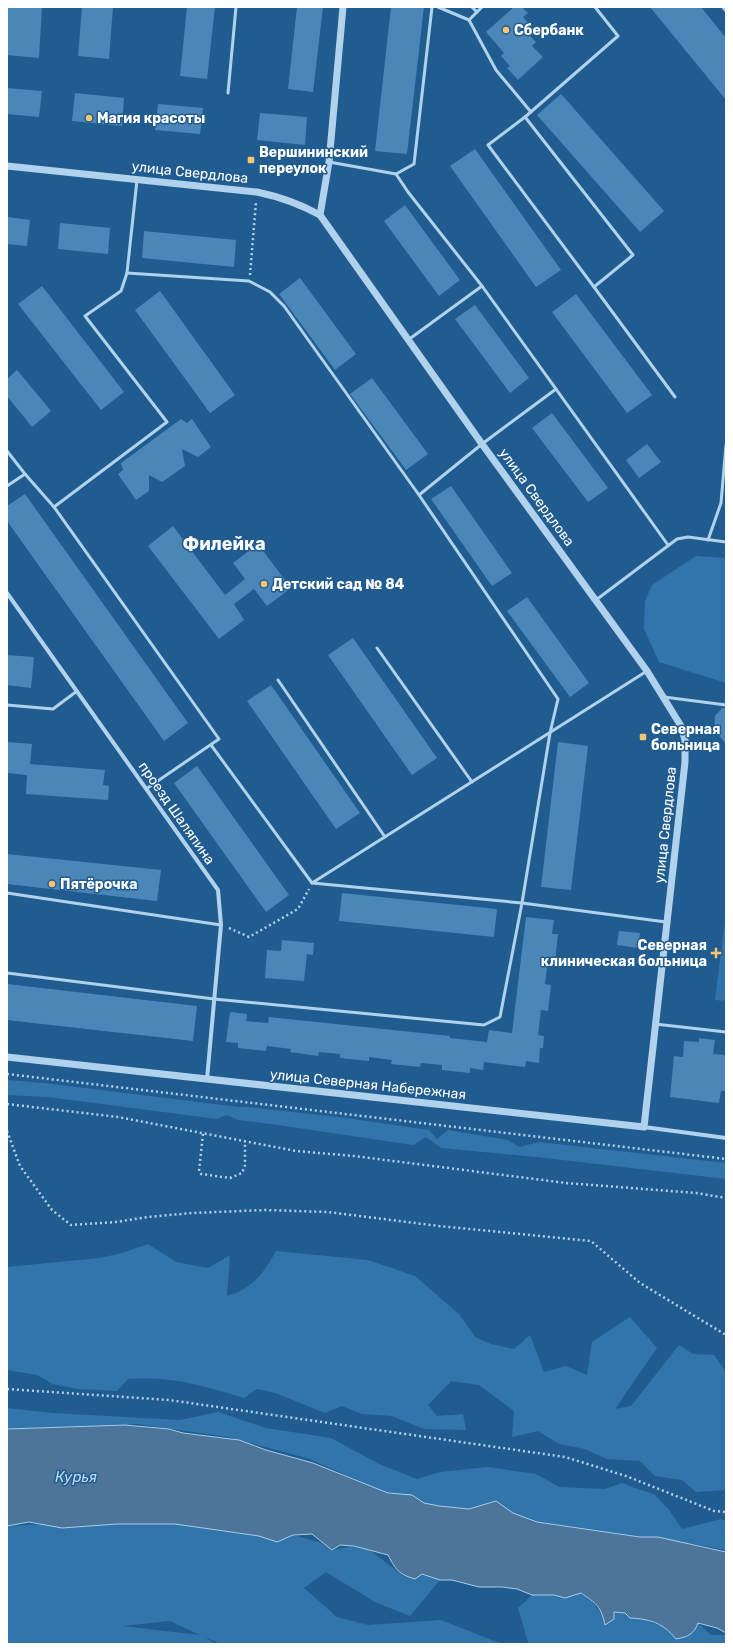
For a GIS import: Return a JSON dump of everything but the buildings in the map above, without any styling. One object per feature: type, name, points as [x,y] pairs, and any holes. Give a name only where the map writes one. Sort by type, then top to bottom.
[{"type":"street","points":[[320,215],[329,162],[343,7]]},
{"type":"street","name":"улица Свердлова","points":[[7,166],[257,192],[281,197],[302,205],[320,215],[482,444],[646,671],[681,726],[685,740],[685,762],[644,1127]]},
{"type":"street","name":"проезд Шаляпина","points":[[7,593],[218,890],[221,925],[207,1079]]},
{"type":"street","name":"улица Северная Набережная","points":[[7,1057],[644,1127],[726,1138]]},
{"type":"lane","points":[[228,93],[236,7]]},
{"type":"lane","points":[[329,162],[396,174],[414,164],[432,7]]},
{"type":"lane","points":[[438,7],[469,20],[496,70],[531,112]]},
{"type":"lane","points":[[472,7],[477,12]]},
{"type":"lane","points":[[469,20],[482,7]]},
{"type":"lane","points":[[595,7],[618,36],[525,118],[488,145],[675,397]]},
{"type":"lane","points":[[723,7],[726,11]]},
{"type":"lane","points":[[525,118],[634,255],[594,287]]},
{"type":"lane","points":[[396,174],[408,192],[482,286],[668,545]]},
{"type":"lane","points":[[54,507],[167,422],[85,316],[121,291],[127,273],[137,180]]},
{"type":"lane","points":[[7,973],[214,999],[484,1025],[500,1017],[522,903],[550,733],[558,699],[419,495],[284,306],[270,292],[249,281],[127,273]]},
{"type":"lane","points":[[408,340],[482,286]]},
{"type":"lane","points":[[419,495],[482,444],[556,389]]},
{"type":"lane","points":[[708,540],[721,503],[726,445]]},
{"type":"lane","points":[[7,451],[54,507],[219,739],[146,789]]},
{"type":"lane","points":[[7,486],[25,474]]},
{"type":"lane","points":[[596,600],[677,539],[688,537],[726,542]]},
{"type":"lane","points":[[377,648],[472,782]]},
{"type":"lane","points":[[312,883],[646,671]]},
{"type":"lane","points":[[278,680],[385,837]]},
{"type":"lane","points":[[7,705],[53,709],[77,691]]},
{"type":"lane","points":[[663,697],[726,705]]},
{"type":"lane","points":[[210,745],[312,883],[522,903],[667,922]]},
{"type":"lane","points":[[7,893],[221,925]]},
{"type":"lane","points":[[656,1024],[726,1032]]},
{"type":"path","points":[[249,281],[257,192]]},
{"type":"path","points":[[221,925],[249,937],[298,909],[312,883]]},
{"type":"path","points":[[7,1074],[726,1159]]},
{"type":"path","points":[[7,1104],[118,1117],[296,1151],[354,1156],[566,1183],[696,1193],[726,1198]]},
{"type":"path","points":[[7,1132],[20,1166],[52,1210],[71,1224],[116,1222],[148,1217],[192,1213],[265,1210],[328,1212],[439,1226],[590,1241],[640,1284],[726,1334]]},
{"type":"path","points":[[203,1134],[199,1171],[201,1174],[230,1178],[242,1174],[245,1165],[245,1141]]},
{"type":"path","points":[[7,1389],[169,1400],[565,1457],[626,1476],[714,1511],[726,1512]]},
{"type":"shaded area","points":[[696,556],[726,558],[726,683],[659,662],[644,629],[645,601],[652,585]]},
{"type":"shaded area","points":[[726,914],[726,1001],[715,1000]]},
{"type":"shaded area","points":[[7,1080],[346,1118],[429,1130],[437,1139],[448,1130],[508,1140],[519,1147],[539,1142],[726,1163],[726,1179],[537,1157],[441,1148],[426,1137],[413,1145],[238,1120],[227,1115],[217,1119],[48,1097],[7,1095]]},
{"type":"shaded area","points":[[148,1244],[176,1262],[208,1268],[230,1255],[227,1296],[244,1289],[256,1279],[267,1266],[276,1251],[368,1260],[415,1276],[459,1314],[475,1337],[491,1344],[514,1349],[530,1335],[544,1372],[566,1366],[587,1375],[592,1342],[630,1317],[657,1348],[615,1409],[631,1406],[679,1345],[693,1354],[714,1355],[726,1372],[726,1490],[696,1492],[682,1480],[655,1476],[640,1461],[607,1459],[585,1449],[559,1444],[538,1431],[512,1437],[514,1411],[479,1385],[451,1381],[428,1405],[437,1416],[463,1414],[466,1430],[424,1429],[392,1416],[362,1414],[342,1406],[325,1413],[275,1393],[257,1389],[244,1398],[186,1382],[143,1378],[128,1379],[117,1391],[78,1389],[53,1384],[37,1375],[7,1370],[7,1267],[100,1258],[122,1253]]},
{"type":"shaded area","points":[[7,1408],[53,1413],[180,1420],[218,1412],[266,1428],[331,1438],[379,1464],[417,1479],[440,1472],[488,1467],[536,1474],[559,1487],[605,1489],[622,1483],[655,1495],[669,1510],[682,1529],[721,1519],[726,1521],[726,1550],[408,1503],[310,1459],[228,1437],[137,1424],[7,1429]]},
{"type":"shaded area","points":[[46,1524],[62,1528],[117,1524],[175,1524],[259,1536],[277,1541],[293,1535],[322,1543],[332,1550],[354,1546],[370,1550],[403,1576],[422,1574],[440,1580],[410,1616],[375,1602],[326,1572],[304,1588],[337,1617],[368,1625],[441,1620],[502,1644],[221,1644],[205,1637],[215,1644],[7,1644],[7,1526]],"holes":[[[170,1621],[200,1635],[122,1626]]]},
{"type":"shaded area","points":[[580,1593],[591,1600],[603,1616],[612,1613],[628,1614],[667,1628],[678,1628],[698,1623],[711,1635],[726,1635],[726,1644],[530,1644],[528,1642],[518,1608],[532,1595],[554,1595],[565,1598]]},
{"type":"water","name":"Курья","points":[[125,1425],[169,1429],[183,1433],[239,1440],[266,1450],[313,1463],[388,1493],[412,1495],[424,1503],[469,1509],[496,1501],[513,1513],[537,1522],[640,1537],[658,1537],[726,1552],[726,1633],[717,1628],[698,1623],[695,1630],[690,1634],[676,1639],[666,1629],[656,1623],[644,1619],[630,1618],[625,1613],[614,1612],[614,1619],[605,1625],[600,1609],[581,1593],[565,1598],[554,1595],[532,1595],[517,1589],[502,1587],[479,1587],[452,1580],[440,1580],[422,1574],[415,1579],[398,1571],[388,1555],[354,1546],[340,1545],[332,1550],[312,1534],[293,1535],[277,1542],[259,1536],[175,1524],[117,1524],[62,1528],[29,1522],[7,1526],[7,1429]]},
{"type":"place","name":"Сбербанк","points":[[506,30]]},
{"type":"place","name":"Магия красоты","points":[[89,118]]},
{"type":"place","name":"Вершининский переулок","points":[[251,160]]},
{"type":"place","name":"Детский сад № 84","points":[[264,584]]},
{"type":"place","name":"Северная больница","points":[[643,737]]},
{"type":"place","name":"Пятёрочка","points":[[52,884]]},
{"type":"place","name":"Северная клиническая больница","points":[[716,953]]},
{"type":"district","name":"Филейка","points":[[224,544]]}]
